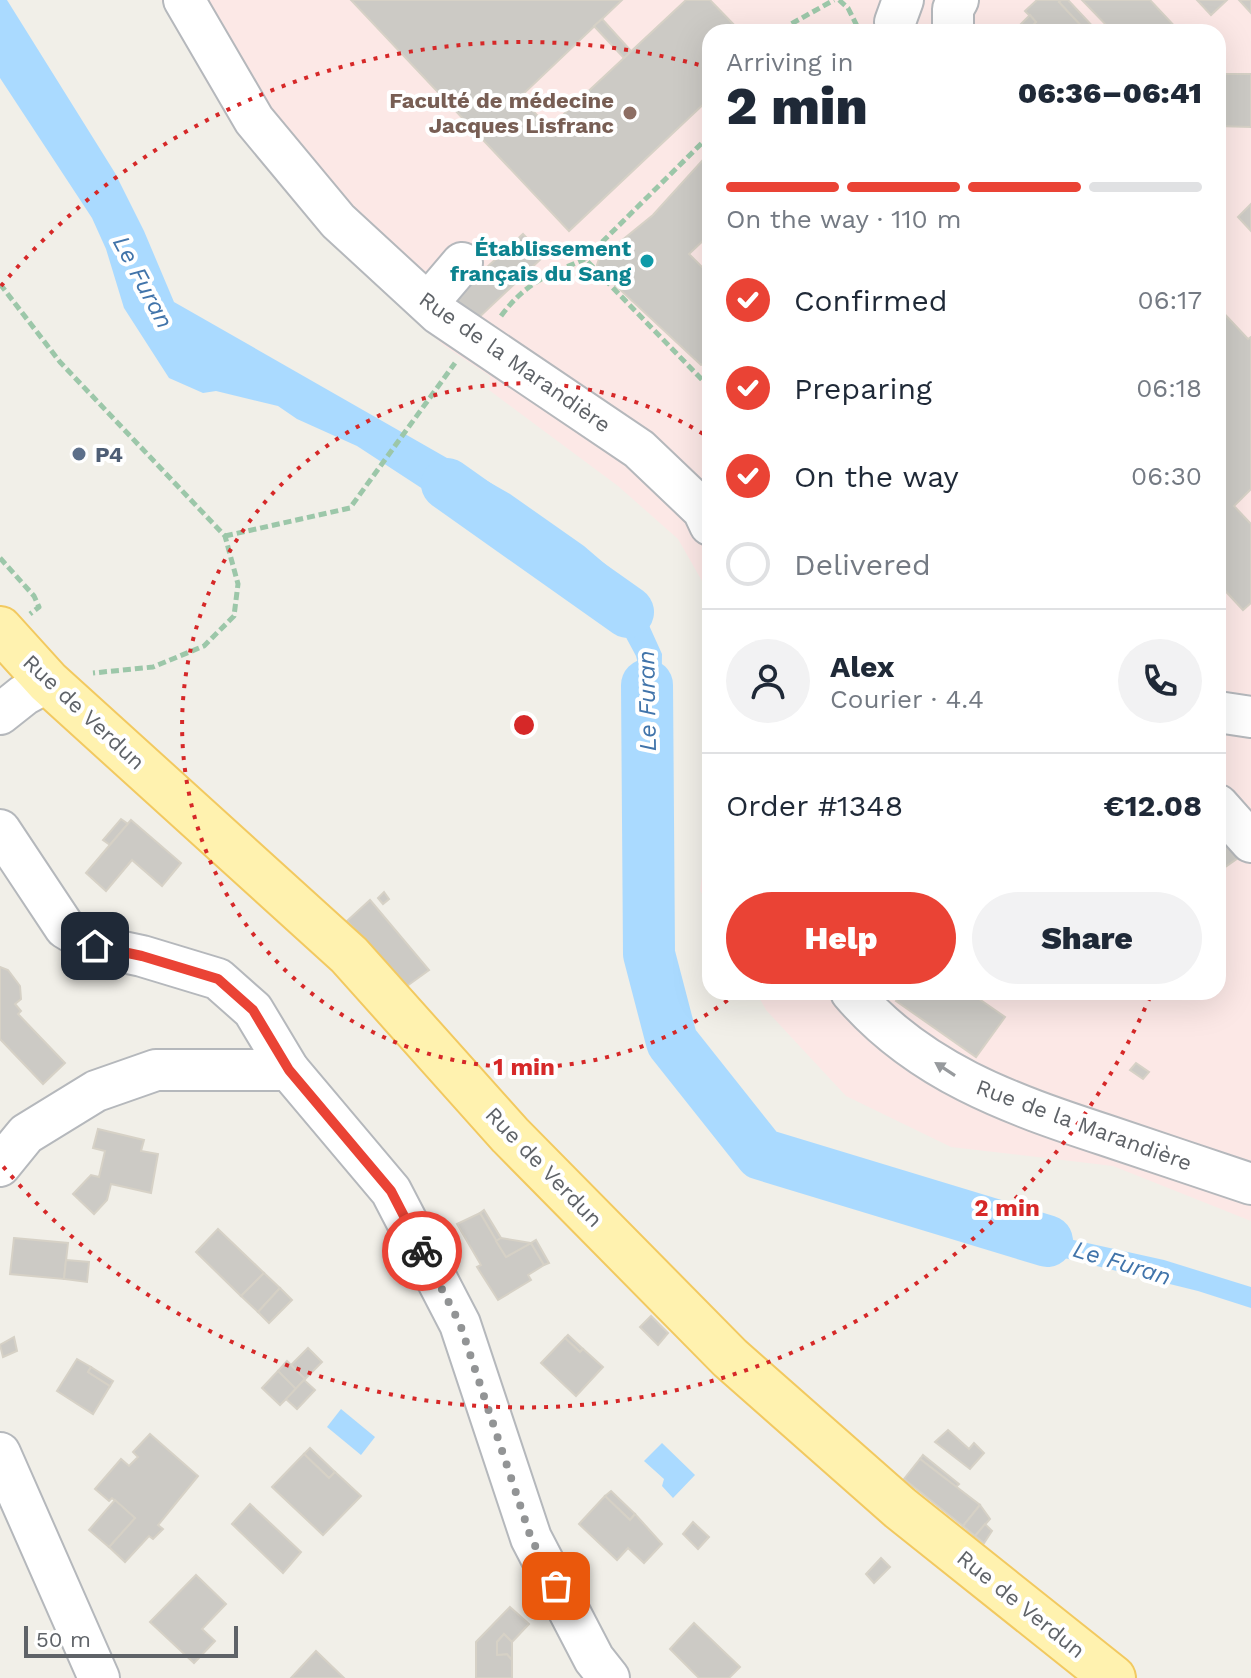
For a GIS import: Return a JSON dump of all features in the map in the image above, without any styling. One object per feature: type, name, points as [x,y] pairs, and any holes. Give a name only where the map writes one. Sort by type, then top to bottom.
[{"type":"main road","name":"Rue de Verdun","points":[[0,629],[48,682],[349,955],[510,1135],[730,1358],[900,1508],[1113,1678]]},
{"type":"street","name":"Rue de la Marandière","points":[[184,0],[254,120],[338,221],[439,314],[639,449],[702,509]]},
{"type":"street","points":[[953,24],[953,9],[958,0]]},
{"type":"street","points":[[428,303],[462,263]]},
{"type":"street","points":[[0,714],[24,695],[48,682]]},
{"type":"street","points":[[1226,814],[1251,842]]},
{"type":"street","points":[[0,830],[65,928],[95,946],[142,956],[218,979],[253,1010],[289,1070],[391,1191],[460,1324],[531,1538],[594,1659],[609,1678]]},
{"type":"street","name":"Rue de la Marandière","points":[[859,1000],[896,1037],[968,1084],[1040,1114],[1251,1184]]},
{"type":"street","points":[[0,1166],[26,1134],[96,1091],[156,1070],[289,1070]]},
{"type":"street","points":[[0,1453],[99,1678]]},
{"type":"path","points":[[791,24],[836,0],[848,8],[886,18]]},
{"type":"path","points":[[487,347],[501,317],[527,286],[546,274],[585,259],[702,143]]},
{"type":"path","points":[[585,259],[702,380]]},
{"type":"path","points":[[0,284],[60,362],[225,536],[238,584],[234,616],[204,646],[153,667],[111,670],[48,682]]},
{"type":"path","points":[[225,536],[350,508],[451,370]]},
{"type":"shaded area","points":[[161,0],[1251,0],[1251,1221],[1113,1166],[951,1147],[846,1096],[766,1010],[760,1000],[1226,1000],[1226,24],[702,24],[702,581],[678,539],[618,486],[489,390],[490,376],[443,345],[327,231],[211,90]]},
{"type":"water","points":[[0,0],[7,0],[115,173],[174,302],[510,494],[584,546],[612,570],[643,612],[662,654],[661,721],[643,770],[640,790],[653,936],[683,1019],[701,1083],[725,1112],[747,1133],[823,1176],[925,1207],[1164,1260],[1251,1287],[1251,1308],[1198,1291],[971,1235],[900,1221],[784,1179],[750,1163],[716,1133],[682,1090],[659,1040],[653,983],[640,957],[634,934],[624,871],[624,797],[628,761],[647,698],[636,656],[614,615],[587,585],[521,532],[429,493],[357,446],[297,419],[278,406],[216,391],[203,393],[169,378],[124,308],[106,249],[92,218],[0,78]]},
{"type":"water","points":[[341,1409],[375,1437],[361,1455],[327,1427]]},
{"type":"water","points":[[662,1443],[695,1475],[673,1498],[662,1486],[664,1479],[644,1461]]},
{"type":"building","name":"Faculté de médecine Jacques Lisfranc","points":[[351,0],[622,0],[520,97],[549,128],[686,0],[710,0],[733,24],[702,24],[702,106],[569,231]]},
{"type":"building","points":[[1037,0],[1061,0],[1059,2],[1080,24],[1034,24],[1036,22],[1025,11]]},
{"type":"building","points":[[1068,0],[1090,24],[1080,24],[1059,2]]},
{"type":"building","points":[[1082,0],[1150,0],[1172,24],[1105,24]]},
{"type":"building","points":[[1197,0],[1227,0],[1211,15]]},
{"type":"building","points":[[1239,0],[1251,0],[1251,13]]},
{"type":"building","points":[[1030,15],[1036,22],[1034,24],[1021,24]]},
{"type":"building","points":[[602,19],[631,51],[624,58],[594,26]]},
{"type":"building","points":[[1226,74],[1251,74],[1251,127],[1226,126]]},
{"type":"building","name":"Établissement français du Sang","points":[[702,161],[702,242],[689,254],[702,267],[701,365],[597,265],[599,259],[653,215]]},
{"type":"building","points":[[1251,204],[1251,231],[1238,217]]},
{"type":"building","points":[[523,234],[544,256],[472,324],[448,303]]},
{"type":"building","points":[[1226,316],[1248,339],[1251,337],[1251,489],[1234,506],[1251,524],[1251,603],[1243,610],[1226,592]]},
{"type":"building","points":[[121,819],[128,824],[110,845],[103,840]]},
{"type":"building","points":[[131,820],[181,863],[162,886],[132,860],[106,891],[86,873]]},
{"type":"building","points":[[1226,845],[1238,858],[1226,866]]},
{"type":"building","points":[[384,892],[389,899],[383,904],[378,898]]},
{"type":"building","points":[[370,900],[429,970],[407,986],[347,921]]},
{"type":"building","points":[[0,967],[8,970],[20,986],[21,999],[15,1004],[21,1011],[18,1014],[65,1063],[43,1084],[0,1039]]},
{"type":"building","points":[[981,1000],[1005,1017],[976,1057],[896,1001]]},
{"type":"building","points":[[1136,1063],[1149,1072],[1143,1079],[1130,1070]]},
{"type":"building","points":[[98,1129],[144,1140],[141,1151],[158,1154],[151,1193],[111,1184],[107,1200],[94,1214],[73,1194],[91,1175],[99,1177],[105,1151],[93,1148]]},
{"type":"building","points":[[484,1210],[501,1238],[496,1241],[480,1213]]},
{"type":"building","points":[[480,1213],[506,1257],[531,1243],[544,1265],[528,1275],[531,1280],[498,1300],[477,1267],[481,1265],[457,1224]]},
{"type":"building","points":[[218,1229],[264,1273],[241,1296],[196,1252]]},
{"type":"building","points":[[14,1238],[68,1243],[64,1279],[10,1274]]},
{"type":"building","points":[[501,1238],[531,1243],[506,1257],[496,1241]]},
{"type":"building","points":[[536,1240],[549,1263],[544,1265],[531,1243]]},
{"type":"building","points":[[66,1260],[89,1262],[87,1282],[64,1279]]},
{"type":"building","points":[[264,1273],[280,1288],[258,1312],[241,1296]]},
{"type":"building","points":[[280,1288],[292,1300],[269,1323],[258,1312]]},
{"type":"building","points":[[651,1316],[668,1333],[658,1345],[640,1327]]},
{"type":"building","points":[[568,1335],[583,1349],[580,1352],[565,1338]]},
{"type":"building","points":[[14,1337],[17,1351],[3,1357],[0,1345]]},
{"type":"building","points":[[565,1338],[603,1367],[576,1396],[541,1363]]},
{"type":"building","points":[[308,1348],[322,1362],[305,1379],[291,1365]]},
{"type":"building","points":[[77,1359],[91,1367],[88,1372],[110,1386],[93,1414],[57,1391]]},
{"type":"building","points":[[287,1361],[305,1379],[296,1389],[278,1371]]},
{"type":"building","points":[[91,1367],[113,1381],[110,1386],[88,1372]]},
{"type":"building","points":[[278,1371],[296,1389],[280,1405],[262,1388]]},
{"type":"building","points":[[304,1380],[315,1390],[297,1409],[286,1399]]},
{"type":"building","points":[[948,1430],[969,1449],[974,1443],[984,1453],[970,1469],[935,1442]]},
{"type":"building","points":[[150,1434],[198,1476],[158,1525],[163,1529],[153,1539],[149,1536],[125,1562],[109,1547],[135,1518],[112,1498],[109,1501],[95,1489],[121,1459],[129,1466],[138,1457],[133,1452]]},
{"type":"building","points":[[310,1448],[335,1472],[329,1478],[304,1454]]},
{"type":"building","points":[[304,1454],[329,1478],[335,1472],[361,1496],[323,1535],[272,1487]]},
{"type":"building","points":[[923,1455],[959,1484],[956,1487],[920,1459]]},
{"type":"building","points":[[920,1459],[980,1505],[963,1526],[904,1479]]},
{"type":"building","points":[[611,1491],[635,1514],[630,1520],[605,1496]]},
{"type":"building","points":[[605,1496],[630,1520],[635,1514],[662,1544],[644,1563],[628,1548],[617,1560],[579,1524]]},
{"type":"building","points":[[115,1500],[135,1518],[109,1547],[89,1530]]},
{"type":"building","points":[[250,1504],[301,1552],[283,1573],[232,1524]]},
{"type":"building","points":[[980,1505],[990,1519],[975,1536],[963,1526]]},
{"type":"building","points":[[693,1522],[709,1537],[698,1549],[683,1534]]},
{"type":"building","points":[[985,1524],[992,1531],[984,1543],[975,1536]]},
{"type":"building","points":[[881,1558],[890,1567],[874,1583],[866,1574]]},
{"type":"building","points":[[196,1575],[226,1604],[202,1629],[215,1641],[194,1663],[150,1622]]},
{"type":"building","points":[[510,1607],[529,1624],[512,1642],[504,1634],[497,1642],[497,1655],[507,1654],[512,1660],[512,1678],[476,1678],[476,1642]]},
{"type":"building","points":[[694,1623],[740,1667],[729,1678],[699,1678],[670,1649]]},
{"type":"building","points":[[504,1634],[512,1642],[512,1660],[507,1654],[497,1655],[497,1642]]},
{"type":"building","points":[[316,1651],[344,1678],[291,1678]]},
{"type":"waterway","name":"Le Furan","points":[[447,484],[628,612]]},
{"type":"waterway","name":"Le Furan","points":[[647,685],[649,954],[672,1042],[761,1154],[1047,1241]]},
{"type":"way so far","points":[[422,1251],[460,1324],[531,1538],[556,1586]]},
{"type":"place","name":"Faculté de médecine Jacques Lisfranc","points":[[630,113]]},
{"type":"place","name":"Établissement français du Sang","points":[[647,261]]},
{"type":"place","name":"P4","points":[[79,454]]},
{"type":"route","points":[[95,946],[142,956],[218,979],[253,1010],[289,1070],[391,1191],[422,1251]]}]
